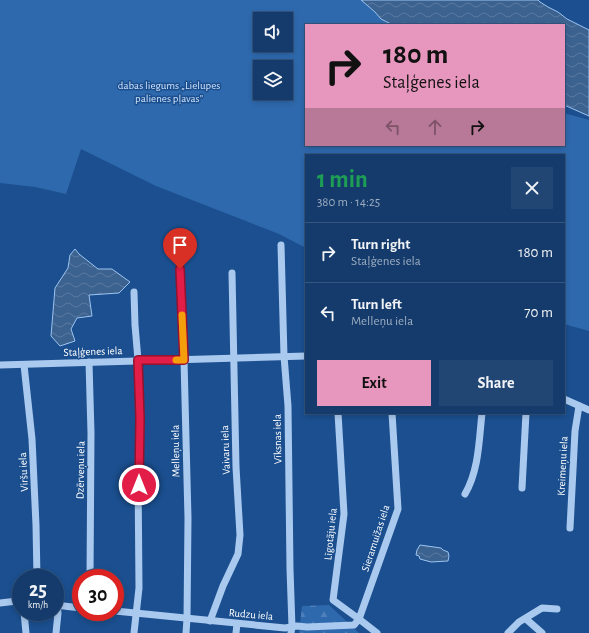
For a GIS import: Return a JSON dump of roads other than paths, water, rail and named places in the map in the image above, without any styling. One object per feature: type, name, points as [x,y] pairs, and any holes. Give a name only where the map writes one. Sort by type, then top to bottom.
[{"type":"street","name":"Vīksnas iela","points":[[281,245],[284,356],[288,406],[292,630]]},
{"type":"street","name":"Melleņu iela","points":[[180,269],[188,518],[186,633]]},
{"type":"street","name":"Vaivaru iela","points":[[210,621],[223,586],[238,554],[240,535],[236,467],[232,273]]},
{"type":"street","points":[[134,292],[140,418],[138,471],[139,588],[134,633]]},
{"type":"street","name":"Staļģenes iela","points":[[0,365],[305,356]]},
{"type":"street","name":"Dzērveņu iela","points":[[89,362],[91,433],[90,569]]},
{"type":"street","name":"Viršu iela","points":[[24,365],[32,439],[37,569]]},
{"type":"street","points":[[565,399],[589,410]]},
{"type":"street","name":"Kreimeņu iela","points":[[570,528],[575,431],[579,406]]},
{"type":"street","name":"Līgotāju iela","points":[[338,414],[344,514],[333,600],[359,619]]},
{"type":"street","name":"Sieramuižas iela","points":[[359,619],[398,509],[392,414]]},
{"type":"street","points":[[465,494],[472,480],[476,462],[482,414]]},
{"type":"street","points":[[522,488],[526,414]]},
{"type":"street","points":[[0,603],[12,602]]},
{"type":"street","points":[[508,633],[519,622],[542,608],[557,609]]},
{"type":"street","name":"Rudzu iela","points":[[124,612],[292,630],[297,626],[354,625],[359,619]]},
{"type":"street","points":[[526,618],[542,633]]},
{"type":"street","points":[[359,619],[377,633]]},
{"type":"street","points":[[25,621],[26,633]]},
{"type":"street","points":[[56,633],[57,621]]},
{"type":"street","points":[[236,633],[237,624]]},
{"type":"water","points":[[361,0],[538,0],[567,19],[589,30],[589,116],[565,105],[565,24],[391,24],[381,19]]},
{"type":"water","points":[[75,249],[98,269],[112,269],[130,282],[119,293],[89,295],[92,316],[77,318],[71,329],[75,341],[60,346],[51,336],[55,288],[68,268],[70,255]]},
{"type":"water","points":[[420,545],[441,548],[448,552],[448,561],[431,562],[420,559],[419,556],[416,555]]},
{"type":"park label","name":"dabas liegums „Lielupes palienes pļavas”","points":[[169,91]]}]
